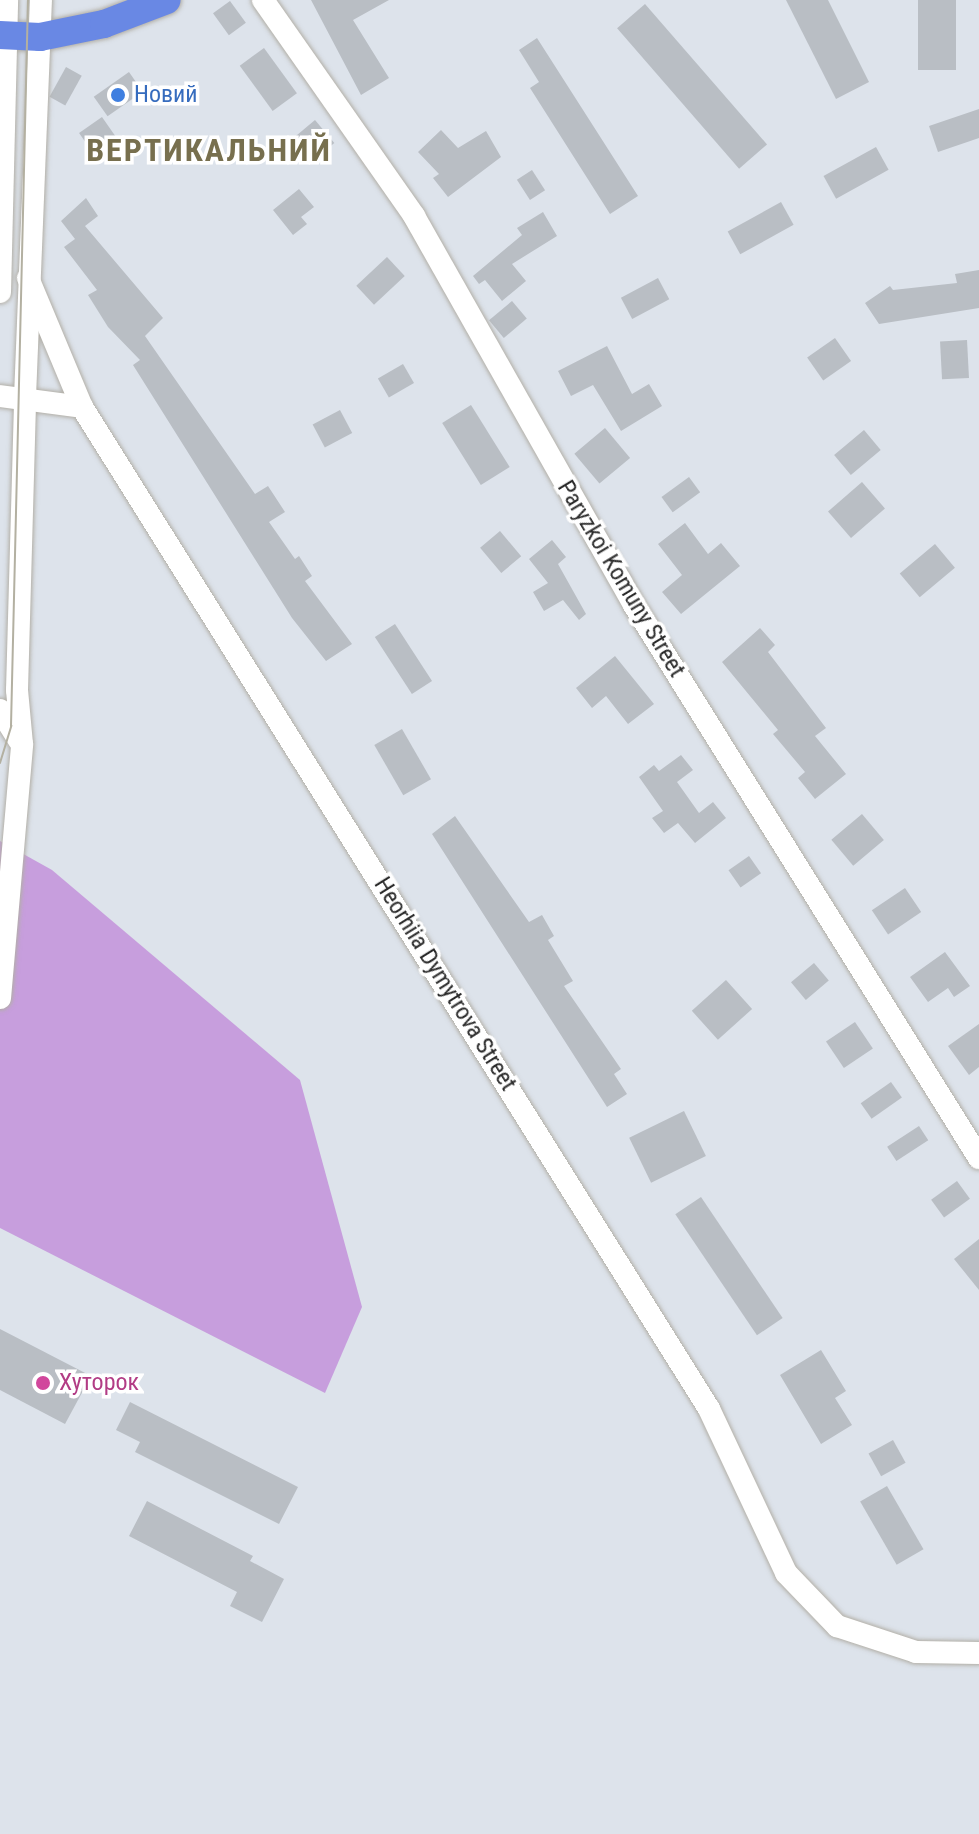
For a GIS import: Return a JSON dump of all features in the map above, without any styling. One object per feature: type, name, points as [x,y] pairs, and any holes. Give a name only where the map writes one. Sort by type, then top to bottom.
[{"type":"main road","points":[[3,35],[40,37],[104,24],[167,0]]},
{"type":"street","points":[[0,292],[3,35],[7,0]]},
{"type":"street","name":"Heorhiia Dymytrova Street","points":[[0,998],[11,744],[17,690],[28,278],[41,0]]},
{"type":"street","name":"Paryzkoi Komuny Street","points":[[263,0],[414,216],[634,605],[979,1158]]},
{"type":"street","name":"Heorhiia Dymytrova Street","points":[[28,278],[82,407],[709,1409],[786,1573],[837,1626],[916,1652],[979,1653]]},
{"type":"street","points":[[0,396],[82,407]]},
{"type":"street","points":[[0,710],[11,744]]},
{"type":"shaded area","points":[[0,841],[52,870],[300,1080],[362,1307],[325,1393],[0,1228]]},
{"type":"building","points":[[311,0],[389,0],[353,20],[389,78],[361,95]]},
{"type":"building","points":[[786,0],[828,0],[869,82],[836,99]]},
{"type":"building","points":[[918,0],[956,0],[956,70],[918,70]]},
{"type":"building","points":[[230,1],[246,23],[229,35],[213,13]]},
{"type":"building","points":[[645,4],[767,144],[739,169],[617,28]]},
{"type":"building","points":[[537,38],[638,196],[610,214],[530,88],[539,82],[519,50]]},
{"type":"building","points":[[264,48],[297,93],[273,111],[240,66]]},
{"type":"building","points":[[66,67],[82,76],[65,105],[50,97]]},
{"type":"building","name":"Новий","points":[[129,72],[143,92],[108,116],[94,97]]},
{"type":"building","points":[[979,109],[979,138],[938,152],[929,126]]},
{"type":"building","points":[[102,117],[118,140],[95,156],[79,133]]},
{"type":"building","points":[[315,120],[334,143],[311,162],[292,139]]},
{"type":"building","points":[[441,130],[458,148],[486,131],[501,157],[448,197],[433,178],[439,174],[418,152]]},
{"type":"building","points":[[876,147],[889,170],[836,199],[824,176]]},
{"type":"building","points":[[532,170],[545,190],[530,200],[517,180]]},
{"type":"building","points":[[299,189],[314,207],[301,217],[307,224],[293,235],[273,210]]},
{"type":"building","points":[[86,198],[98,216],[85,226],[163,318],[145,336],[255,494],[268,486],[285,512],[269,522],[295,559],[299,556],[312,576],[305,581],[352,644],[326,661],[292,618],[133,365],[140,360],[108,327],[88,295],[97,290],[64,247],[75,239],[61,221]]},
{"type":"building","points":[[781,202],[794,225],[740,254],[728,232]]},
{"type":"building","points":[[543,212],[557,236],[512,264],[526,281],[502,301],[485,280],[479,284],[473,276],[522,235],[517,228]]},
{"type":"building","points":[[387,257],[405,276],[374,305],[356,286]]},
{"type":"building","points":[[979,270],[979,308],[879,324],[865,303],[890,286],[893,290],[957,283],[955,274]]},
{"type":"building","points":[[658,278],[669,299],[632,319],[621,298]]},
{"type":"building","points":[[512,301],[527,319],[504,338],[489,320]]},
{"type":"building","points":[[835,338],[851,361],[823,380],[807,358]]},
{"type":"building","points":[[967,340],[969,378],[942,379],[940,341]]},
{"type":"building","points":[[607,346],[632,394],[649,384],[662,406],[621,431],[593,385],[571,396],[558,371]]},
{"type":"building","points":[[403,364],[414,383],[389,398],[378,378]]},
{"type":"building","points":[[471,405],[510,467],[481,485],[442,423]]},
{"type":"building","points":[[340,410],[352,433],[325,448],[313,425]]},
{"type":"building","points":[[605,428],[630,458],[599,484],[574,454]]},
{"type":"building","points":[[864,430],[881,450],[851,475],[834,455]]},
{"type":"building","points":[[689,477],[700,492],[673,512],[661,497]]},
{"type":"building","points":[[862,482],[885,508],[851,538],[828,512]]},
{"type":"building","points":[[685,523],[708,554],[721,543],[740,566],[681,614],[662,592],[682,575],[658,544]]},
{"type":"building","points":[[500,531],[521,556],[501,573],[480,548]]},
{"type":"building","points":[[552,540],[566,557],[558,564],[586,614],[579,620],[563,600],[544,611],[533,592],[548,583],[529,559]]},
{"type":"building","points":[[935,544],[955,568],[920,597],[900,574]]},
{"type":"building","points":[[395,624],[432,681],[412,694],[375,637]]},
{"type":"building","points":[[760,628],[775,645],[768,652],[826,728],[815,736],[846,774],[815,799],[798,778],[805,772],[773,734],[778,730],[722,662]]},
{"type":"building","points":[[615,656],[654,704],[628,724],[606,696],[592,708],[576,688]]},
{"type":"building","points":[[402,729],[431,779],[403,795],[374,745]]},
{"type":"building","points":[[681,755],[693,770],[677,782],[699,813],[713,802],[726,818],[695,843],[678,823],[664,833],[652,818],[663,811],[639,777],[654,765],[659,771]]},
{"type":"building","points":[[862,814],[884,840],[853,866],[831,840]]},
{"type":"building","points":[[455,816],[529,922],[542,915],[554,936],[548,940],[573,981],[564,986],[621,1069],[614,1074],[627,1094],[607,1107],[432,834]]},
{"type":"building","points":[[749,856],[761,873],[741,888],[729,870]]},
{"type":"building","points":[[905,888],[921,912],[888,934],[872,910]]},
{"type":"building","points":[[945,952],[970,986],[954,997],[948,988],[928,1002],[910,977]]},
{"type":"building","points":[[814,963],[829,981],[806,1000],[791,982]]},
{"type":"building","points":[[726,980],[752,1009],[718,1040],[692,1011]]},
{"type":"building","points":[[855,1022],[873,1049],[844,1068],[826,1042]]},
{"type":"building","points":[[979,1024],[979,1067],[969,1075],[948,1046]]},
{"type":"building","points":[[891,1082],[902,1098],[872,1119],[861,1103]]},
{"type":"building","points":[[684,1111],[706,1156],[651,1183],[629,1138]]},
{"type":"building","points":[[919,1126],[928,1140],[896,1161],[887,1147]]},
{"type":"building","points":[[957,1181],[970,1199],[944,1218],[931,1200]]},
{"type":"building","points":[[701,1197],[783,1318],[757,1335],[675,1214]]},
{"type":"building","points":[[979,1239],[979,1290],[954,1259]]},
{"type":"building","name":"Хуторок","points":[[0,1329],[91,1376],[65,1424],[0,1390]]},
{"type":"building","points":[[821,1350],[846,1391],[835,1398],[852,1425],[821,1444],[780,1375]]},
{"type":"building","points":[[130,1402],[298,1487],[279,1524],[135,1452],[140,1442],[116,1430]]},
{"type":"building","points":[[893,1440],[906,1463],[881,1476],[869,1454]]},
{"type":"building","points":[[887,1486],[924,1549],[897,1565],[860,1502]]},
{"type":"building","points":[[147,1501],[253,1556],[250,1561],[284,1579],[262,1622],[230,1606],[237,1592],[129,1536]]},
{"type":"tram line","points":[[0,763],[11,726],[28,0]]},
{"type":"place","name":"Новий","points":[[118,95]]},
{"type":"place","name":"Хуторок","points":[[43,1383]]},
{"type":"district","name":"ВЕРТИКАЛЬНИЙ","points":[[209,150]]}]
